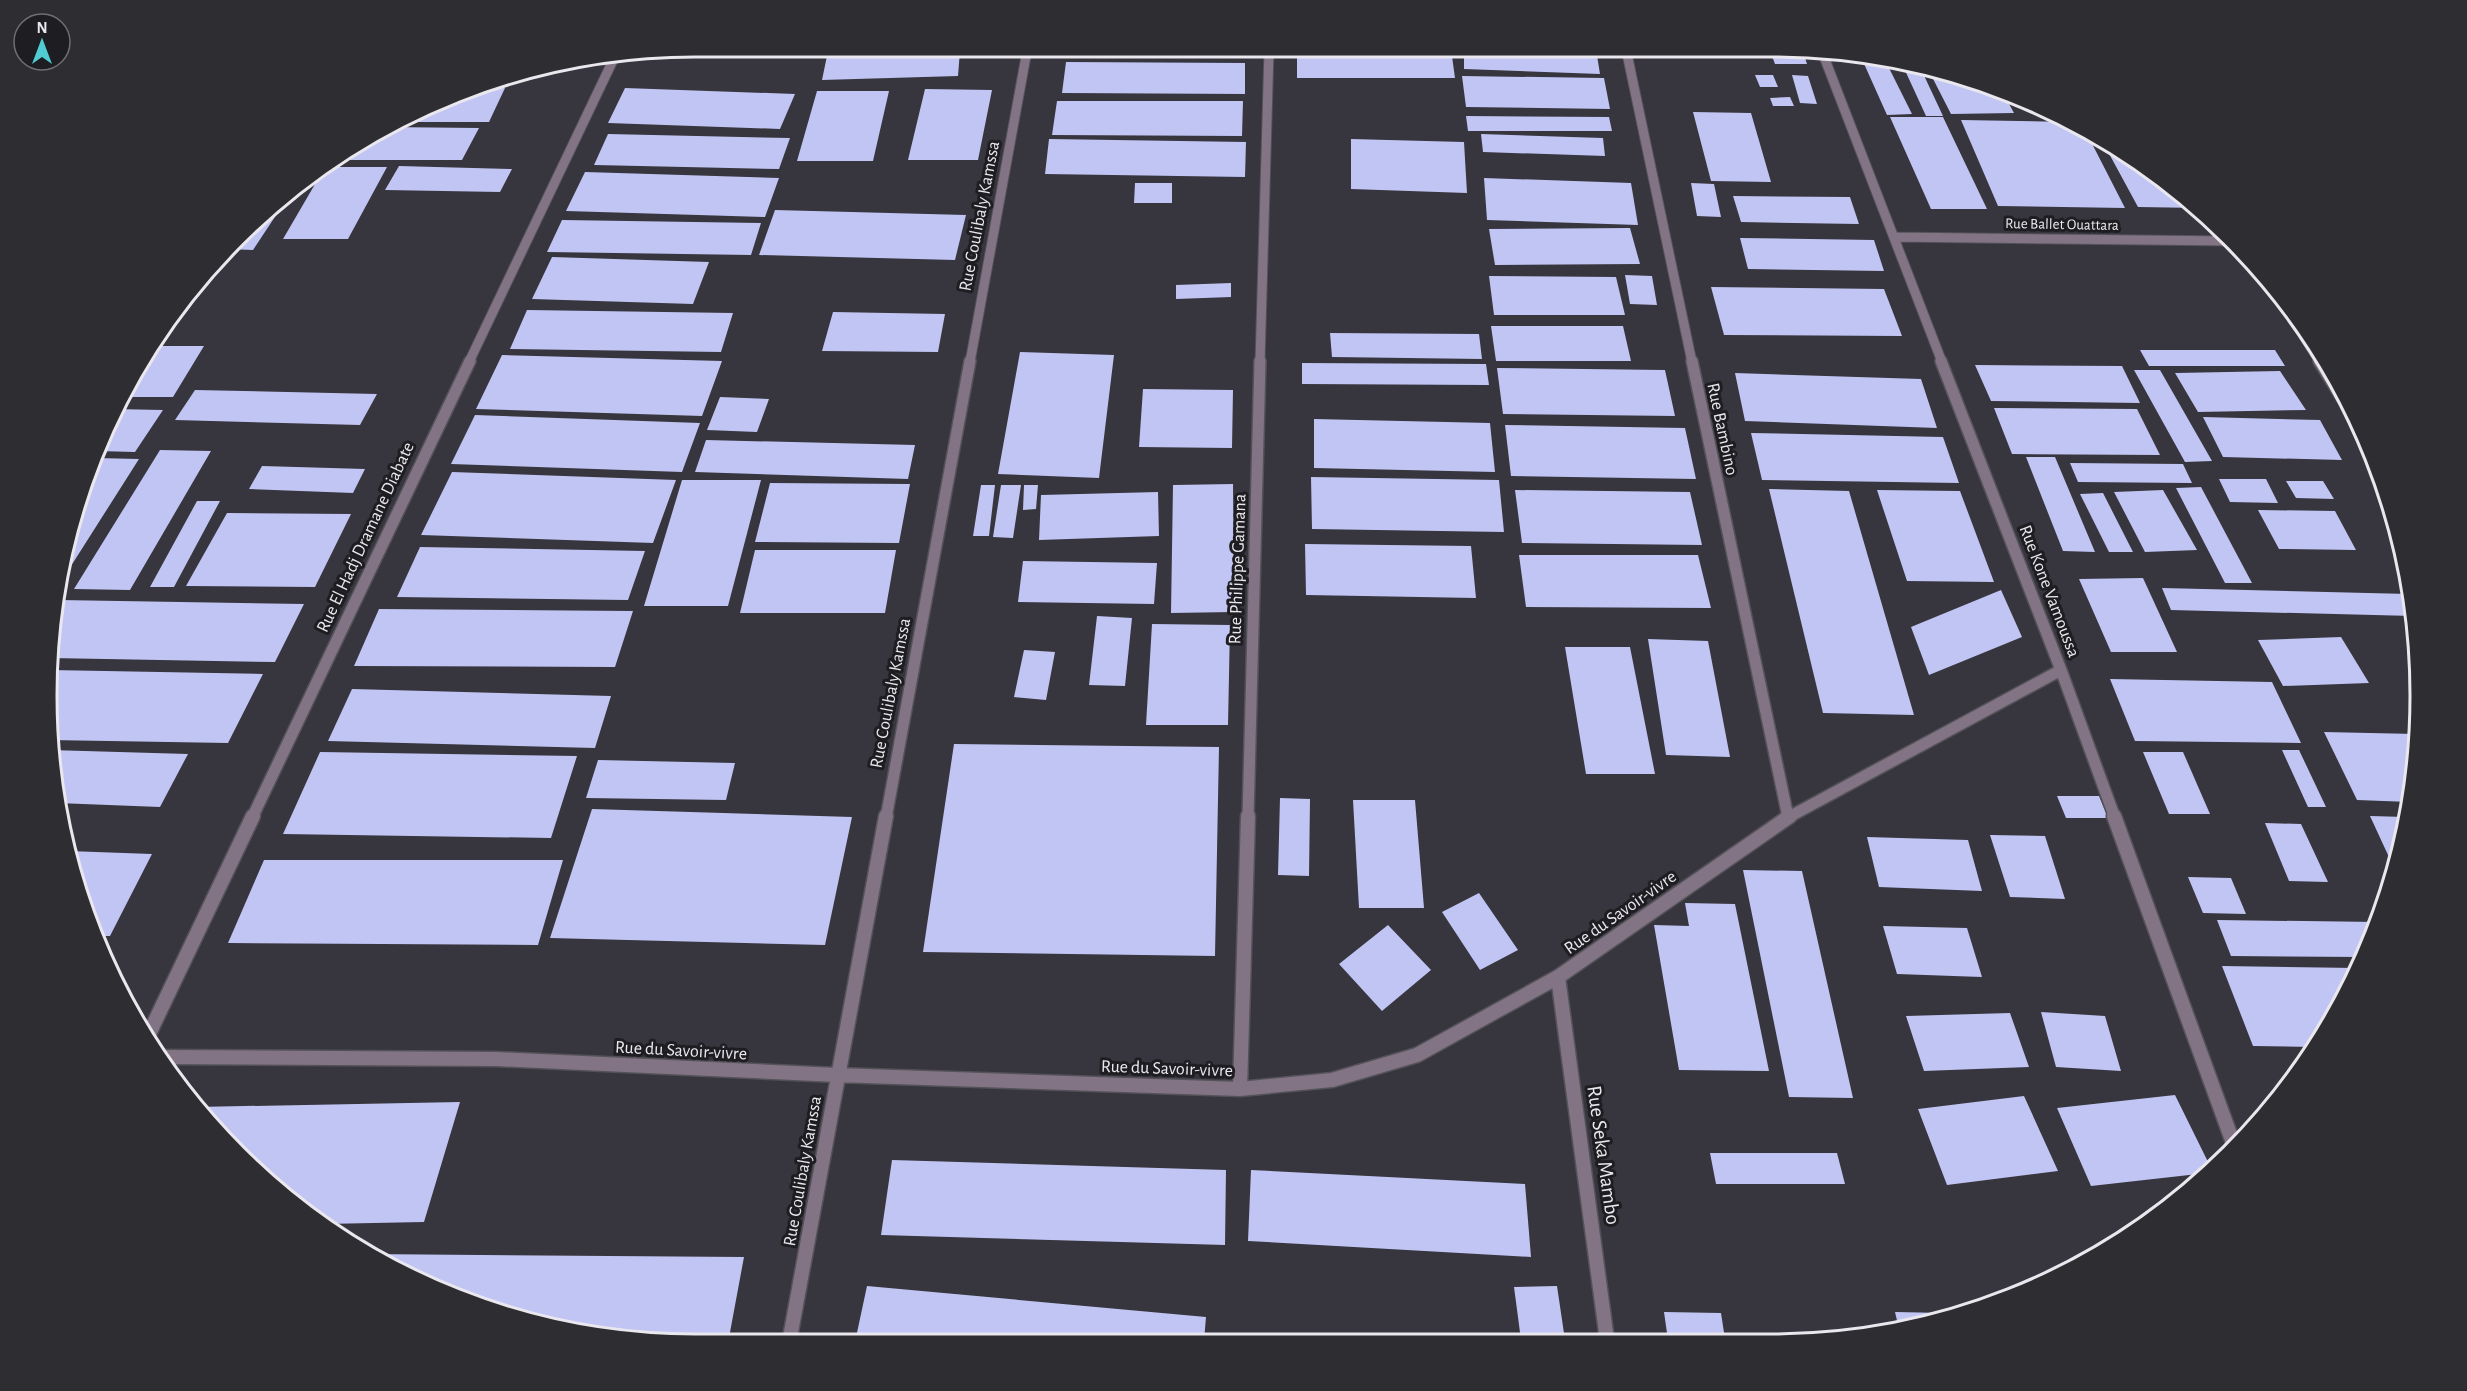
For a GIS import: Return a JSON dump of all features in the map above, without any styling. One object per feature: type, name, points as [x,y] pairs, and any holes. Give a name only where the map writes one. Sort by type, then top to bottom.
[{"type":"street","name":"Rue Coulibaly Kamssa","points":[[791,1334],[1026,57]]},
{"type":"street","name":"Rue Philippe Gamana","points":[[1240,1089],[1269,57]]},
{"type":"street","name":"Rue Bambino","points":[[1628,57],[1788,817]]},
{"type":"street","name":"Rue Kone Vamoussa","points":[[1825,59],[2061,670],[2231,1138]]},
{"type":"street","name":"Rue El Hadj Dramane Diabate","points":[[152,1029],[612,62]]},
{"type":"street","name":"Rue Ballet Ouattara","points":[[1894,237],[2220,241]]},
{"type":"street","name":"Rue du Savoir-vivre","points":[[170,1057],[496,1059],[837,1075],[1240,1089],[1332,1080],[1417,1055],[1558,977],[1788,817],[2061,670]]},
{"type":"street","name":"Rue Seka Mambo","points":[[1558,977],[1606,1334]]},
{"type":"building","points":[[827,57],[960,57],[958,76],[822,80]]},
{"type":"building","points":[[1297,57],[1452,57],[1455,78],[1297,78]]},
{"type":"building","points":[[1464,57],[1597,57],[1600,74],[1464,69]]},
{"type":"building","points":[[1772,57],[1805,58],[1807,64],[1775,64]]},
{"type":"building","points":[[1066,62],[1245,63],[1245,94],[1062,93]]},
{"type":"building","points":[[1864,64],[1889,68],[1912,114],[1887,115]]},
{"type":"building","points":[[1905,71],[1924,76],[1943,116],[1926,116]]},
{"type":"building","points":[[1755,75],[1773,75],[1778,87],[1760,87]]},
{"type":"building","points":[[1792,75],[1808,76],[1817,104],[1800,103]]},
{"type":"building","points":[[1462,76],[1604,78],[1610,109],[1466,107]]},
{"type":"building","points":[[1933,78],[2009,103],[2014,113],[1951,114]]},
{"type":"building","points":[[505,88],[489,122],[415,122],[490,91]]},
{"type":"building","points":[[625,88],[795,94],[780,129],[608,123]]},
{"type":"building","points":[[925,89],[992,90],[978,160],[908,160]]},
{"type":"building","points":[[817,91],[889,91],[873,161],[797,161]]},
{"type":"building","points":[[1790,97],[1794,106],[1773,106],[1770,98]]},
{"type":"building","points":[[1057,101],[1243,101],[1242,136],[1052,135]]},
{"type":"building","points":[[1693,112],[1751,113],[1771,182],[1711,181]]},
{"type":"building","points":[[1466,116],[1609,117],[1612,131],[1468,131]]},
{"type":"building","points":[[1890,117],[1943,117],[1987,209],[1931,209]]},
{"type":"building","points":[[1961,120],[2054,123],[2092,144],[2125,208],[1998,206]]},
{"type":"building","points":[[405,127],[479,128],[462,160],[349,160]]},
{"type":"building","points":[[608,134],[790,138],[779,169],[594,165]]},
{"type":"building","points":[[1481,134],[1603,138],[1605,156],[1483,152]]},
{"type":"building","points":[[1049,139],[1246,142],[1245,177],[1045,174]]},
{"type":"building","points":[[1351,139],[1464,142],[1467,193],[1351,189]]},
{"type":"building","points":[[2110,155],[2183,208],[2138,207]]},
{"type":"building","points":[[399,166],[512,169],[500,192],[385,190]]},
{"type":"building","points":[[338,167],[387,167],[348,239],[283,239],[316,183]]},
{"type":"building","points":[[585,172],[779,178],[765,217],[566,211]]},
{"type":"building","points":[[1484,178],[1631,183],[1638,225],[1487,220]]},
{"type":"building","points":[[1135,183],[1172,183],[1172,203],[1134,203]]},
{"type":"building","points":[[1691,183],[1714,184],[1721,217],[1697,216]]},
{"type":"building","points":[[1733,196],[1850,197],[1859,224],[1741,222]]},
{"type":"building","points":[[775,210],[966,215],[955,260],[759,255]]},
{"type":"building","points":[[277,213],[253,250],[239,249]]},
{"type":"building","points":[[562,220],[761,223],[751,255],[547,252]]},
{"type":"building","points":[[1630,228],[1640,264],[1495,265],[1489,229]]},
{"type":"building","points":[[1740,238],[1874,240],[1884,271],[1748,269]]},
{"type":"building","points":[[552,257],[709,262],[693,304],[532,299]]},
{"type":"building","points":[[1625,275],[1652,276],[1657,305],[1630,304]]},
{"type":"building","points":[[1489,276],[1616,277],[1625,315],[1494,315]]},
{"type":"building","points":[[1231,283],[1231,297],[1176,299],[1176,285]]},
{"type":"building","points":[[1711,287],[1884,289],[1902,336],[1724,335]]},
{"type":"building","points":[[527,310],[733,313],[721,352],[510,349]]},
{"type":"building","points":[[833,312],[945,314],[938,352],[822,351]]},
{"type":"building","points":[[1491,326],[1623,326],[1631,361],[1496,361]]},
{"type":"building","points":[[1330,333],[1479,334],[1482,359],[1332,357]]},
{"type":"building","points":[[162,346],[204,346],[173,397],[132,397]]},
{"type":"building","points":[[2140,350],[2275,350],[2285,366],[2149,366]]},
{"type":"building","points":[[1020,352],[1114,355],[1099,478],[998,474]]},
{"type":"building","points":[[502,355],[722,361],[702,416],[476,409]]},
{"type":"building","points":[[1302,363],[1486,364],[1489,385],[1302,384]]},
{"type":"building","points":[[1975,365],[2122,366],[2140,403],[1991,401]]},
{"type":"building","points":[[1497,368],[1665,370],[1675,416],[1503,414]]},
{"type":"building","points":[[2134,370],[2160,370],[2212,461],[2185,462]]},
{"type":"building","points":[[2280,371],[2306,410],[2198,412],[2175,373]]},
{"type":"building","points":[[1735,373],[1921,379],[1937,428],[1745,421]]},
{"type":"building","points":[[1143,389],[1233,390],[1232,448],[1139,447]]},
{"type":"building","points":[[195,390],[377,394],[360,425],[175,420]]},
{"type":"building","points":[[720,397],[769,399],[757,432],[707,430]]},
{"type":"building","points":[[1994,408],[2137,409],[2160,455],[2012,454]]},
{"type":"building","points":[[125,409],[163,410],[135,452],[106,451]]},
{"type":"building","points":[[475,415],[700,423],[682,472],[451,464]]},
{"type":"building","points":[[2203,417],[2320,420],[2342,460],[2223,457]]},
{"type":"building","points":[[1314,419],[1490,423],[1495,472],[1314,468]]},
{"type":"building","points":[[1505,425],[1685,428],[1696,479],[1511,476]]},
{"type":"building","points":[[1751,433],[1943,437],[1959,483],[1762,480]]},
{"type":"building","points":[[706,440],[915,445],[908,479],[695,472]]},
{"type":"building","points":[[160,450],[211,451],[130,590],[74,589]]},
{"type":"building","points":[[2026,457],[2055,457],[2095,552],[2063,551]]},
{"type":"building","points":[[103,458],[139,459],[70,568],[91,490]]},
{"type":"building","points":[[2070,463],[2183,464],[2192,483],[2078,482]]},
{"type":"building","points":[[262,466],[365,469],[353,493],[249,489]]},
{"type":"building","points":[[452,472],[676,480],[653,543],[421,535]]},
{"type":"building","points":[[1311,477],[1499,480],[1504,532],[1312,529]]},
{"type":"building","points":[[2219,479],[2266,479],[2278,503],[2230,502]]},
{"type":"building","points":[[682,480],[761,480],[728,606],[644,606]]},
{"type":"building","points":[[2286,481],[2323,481],[2334,499],[2296,498]]},
{"type":"building","points":[[770,483],[910,484],[899,543],[755,542]]},
{"type":"building","points":[[1233,484],[1234,612],[1171,613],[1173,485]]},
{"type":"building","points":[[981,485],[995,485],[989,536],[973,536]]},
{"type":"building","points":[[1001,485],[1021,485],[1013,538],[993,537]]},
{"type":"building","points":[[1024,485],[1038,485],[1036,509],[1023,510]]},
{"type":"building","points":[[2201,487],[2252,583],[2225,583],[2176,488]]},
{"type":"building","points":[[1769,489],[1849,491],[1914,715],[1823,713]]},
{"type":"building","points":[[1515,490],[1690,492],[1702,545],[1522,543]]},
{"type":"building","points":[[1877,490],[1960,491],[1994,582],[1907,581]]},
{"type":"building","points":[[2163,490],[2197,550],[2145,552],[2114,492]]},
{"type":"building","points":[[1158,492],[1159,536],[1039,540],[1041,495]]},
{"type":"building","points":[[2103,493],[2133,552],[2109,552],[2080,494]]},
{"type":"building","points":[[197,501],[220,501],[174,587],[150,587]]},
{"type":"building","points":[[2258,510],[2335,511],[2356,550],[2279,549]]},
{"type":"building","points":[[227,513],[351,514],[315,587],[186,586]]},
{"type":"building","points":[[1305,544],[1471,546],[1476,598],[1306,595]]},
{"type":"building","points":[[420,547],[645,551],[628,600],[397,597]]},
{"type":"building","points":[[755,550],[896,550],[885,613],[740,613]]},
{"type":"building","points":[[1519,555],[1698,555],[1711,608],[1526,607]]},
{"type":"building","points":[[1023,561],[1157,563],[1154,604],[1018,602]]},
{"type":"building","points":[[2143,578],[2177,652],[2111,652],[2079,579]]},
{"type":"building","points":[[2162,588],[2402,594],[2405,616],[2171,610]]},
{"type":"building","points":[[2001,590],[2022,637],[1929,675],[1911,627]]},
{"type":"building","points":[[64,600],[304,604],[275,662],[58,658]]},
{"type":"building","points":[[379,609],[633,611],[615,667],[354,666]]},
{"type":"building","points":[[1097,616],[1132,618],[1125,686],[1089,685]]},
{"type":"building","points":[[1152,624],[1230,625],[1228,725],[1146,725]]},
{"type":"building","points":[[2341,637],[2369,683],[2283,686],[2258,640]]},
{"type":"building","points":[[1648,639],[1708,641],[1730,757],[1666,755]]},
{"type":"building","points":[[1565,647],[1630,647],[1655,774],[1586,774]]},
{"type":"building","points":[[1024,650],[1055,652],[1046,700],[1014,697]]},
{"type":"building","points":[[58,670],[263,674],[228,743],[58,740]]},
{"type":"building","points":[[2110,679],[2272,682],[2301,743],[2135,741]]},
{"type":"building","points":[[352,689],[611,696],[595,748],[328,741]]},
{"type":"building","points":[[2324,732],[2409,734],[2401,802],[2357,800]]},
{"type":"building","points":[[954,744],[1219,747],[1215,956],[923,952]]},
{"type":"building","points":[[59,750],[188,754],[160,807],[66,803]]},
{"type":"building","points":[[2282,750],[2299,750],[2326,807],[2308,807]]},
{"type":"building","points":[[320,752],[577,756],[551,838],[283,834]]},
{"type":"building","points":[[2143,752],[2183,752],[2210,814],[2169,814]]},
{"type":"building","points":[[598,760],[735,763],[726,800],[586,798]]},
{"type":"building","points":[[2057,796],[2099,796],[2108,818],[2066,818]]},
{"type":"building","points":[[1280,798],[1310,799],[1309,876],[1278,875]]},
{"type":"building","points":[[1353,800],[1415,800],[1424,908],[1359,908]]},
{"type":"building","points":[[592,809],[852,817],[825,945],[550,938]]},
{"type":"building","points":[[2370,816],[2399,817],[2389,857]]},
{"type":"building","points":[[2265,823],[2301,824],[2328,882],[2289,881]]},
{"type":"building","points":[[1990,835],[2045,836],[2065,899],[2010,897]]},
{"type":"building","points":[[1867,837],[1968,840],[1982,891],[1879,887]]},
{"type":"building","points":[[77,851],[152,854],[110,936],[104,936],[91,901]]},
{"type":"building","points":[[264,860],[563,860],[538,945],[228,943]]},
{"type":"building","points":[[1743,870],[1802,871],[1853,1098],[1789,1097]]},
{"type":"building","points":[[2188,877],[2231,878],[2246,914],[2203,913]]},
{"type":"building","points":[[1479,893],[1518,950],[1480,970],[1442,912]]},
{"type":"building","points":[[1685,903],[1735,904],[1769,1071],[1679,1070],[1654,925],[1689,926]]},
{"type":"building","points":[[2217,920],[2368,922],[2353,957],[2231,956]]},
{"type":"building","points":[[1388,925],[1431,970],[1382,1011],[1339,964]]},
{"type":"building","points":[[1883,926],[1967,928],[1982,977],[1897,974]]},
{"type":"building","points":[[2222,966],[2349,968],[2304,1047],[2253,1046]]},
{"type":"building","points":[[2041,1012],[2105,1016],[2121,1071],[2056,1067]]},
{"type":"building","points":[[2010,1013],[2029,1067],[1924,1071],[1906,1016]]},
{"type":"building","points":[[2175,1095],[2208,1161],[2194,1175],[2091,1186],[2057,1108]]},
{"type":"building","points":[[2024,1096],[2058,1171],[1947,1185],[1918,1109]]},
{"type":"building","points":[[460,1102],[424,1222],[338,1224],[275,1176],[244,1147],[208,1107]]},
{"type":"building","points":[[1710,1153],[1837,1153],[1845,1184],[1716,1184]]},
{"type":"building","points":[[892,1160],[1226,1170],[1225,1245],[881,1235]]},
{"type":"building","points":[[1251,1170],[1525,1184],[1531,1257],[1248,1241]]},
{"type":"building","points":[[387,1254],[744,1257],[730,1334],[696,1334],[612,1329],[530,1312],[451,1285]]},
{"type":"building","points":[[867,1286],[1206,1317],[1205,1334],[857,1334]]},
{"type":"building","points":[[1557,1286],[1564,1334],[1520,1334],[1514,1287]]},
{"type":"building","points":[[1664,1312],[1721,1313],[1724,1334],[1667,1334]]},
{"type":"building","points":[[1895,1312],[1934,1313],[1897,1322]]}]
